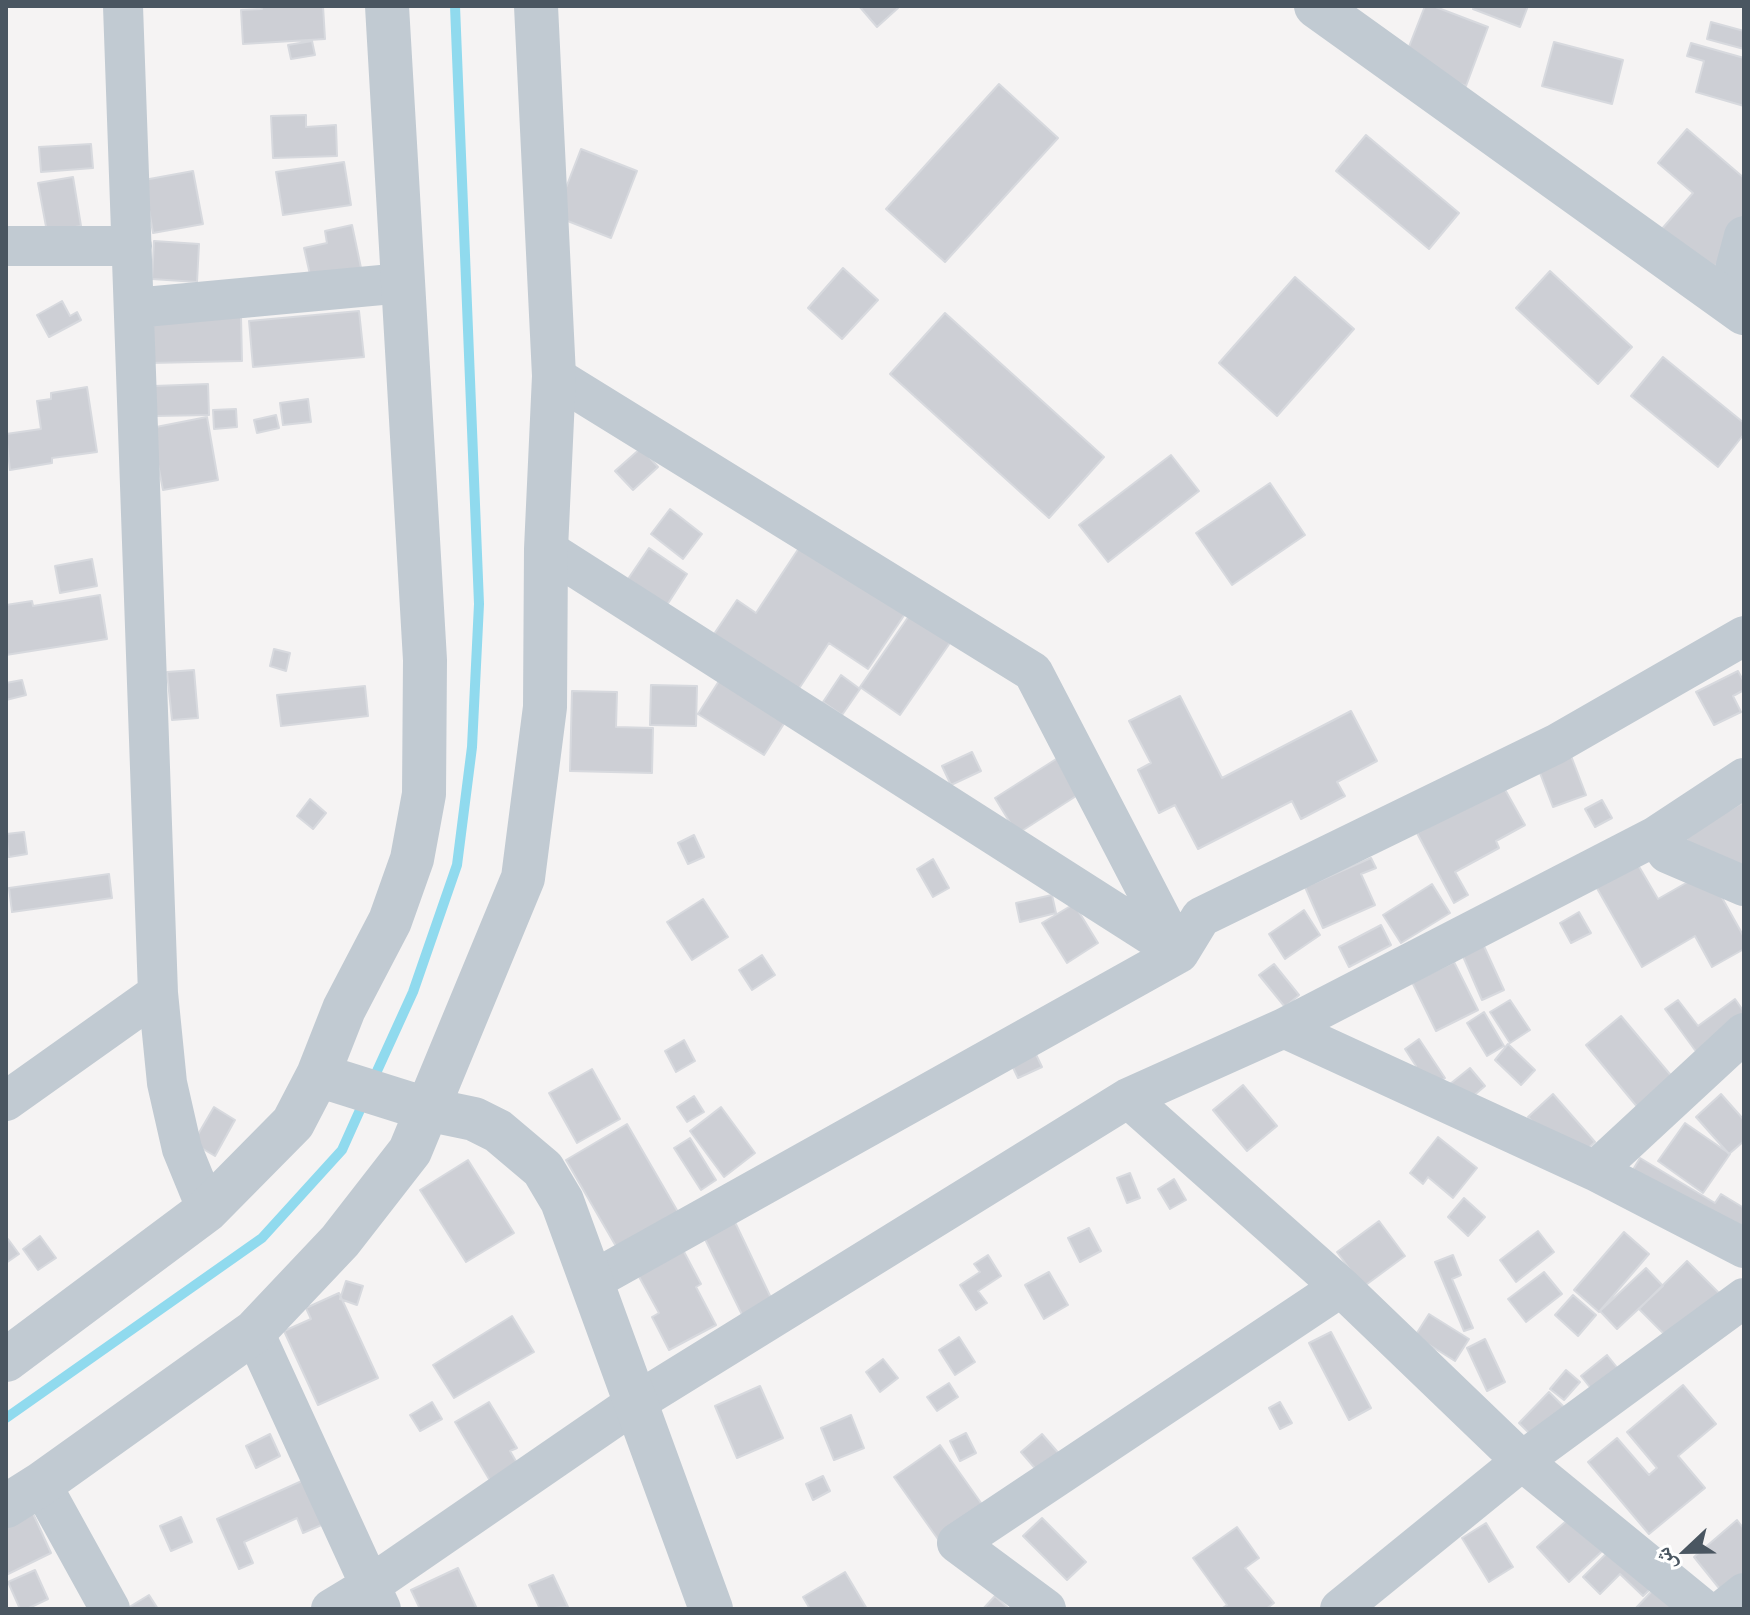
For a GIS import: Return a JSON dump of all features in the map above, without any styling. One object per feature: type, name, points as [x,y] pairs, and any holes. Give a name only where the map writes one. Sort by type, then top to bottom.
[{"type":"street","points":[[123,6],[158,993],[170,1096],[182,1149],[207,1210]]},
{"type":"street","points":[[6,1360],[207,1210],[293,1123],[318,1075],[344,1009],[390,921],[412,859],[424,794],[425,660],[387,6]]},
{"type":"street","points":[[110,1609],[24,1495],[254,1332],[340,1241],[410,1151],[523,878],[545,707],[546,549],[554,376],[536,6]]},
{"type":"street","points":[[1316,6],[1736,306],[1744,236]]},
{"type":"street","points":[[6,246],[132,246]]},
{"type":"street","points":[[134,308],[403,283]]},
{"type":"street","points":[[554,376],[1033,672],[1179,953]]},
{"type":"street","points":[[546,549],[1179,953]]},
{"type":"street","points":[[590,1282],[1179,953],[1201,917],[1556,744],[1744,636]]},
{"type":"street","points":[[331,1609],[375,1598],[635,1403],[1128,1098],[1284,1028],[1656,836],[1744,778]]},
{"type":"street","points":[[1656,836],[1667,853],[1744,886]]},
{"type":"street","points":[[6,1101],[158,993]]},
{"type":"street","points":[[1284,1028],[1595,1171],[1744,1248]]},
{"type":"street","points":[[1595,1171],[1744,1033]]},
{"type":"street","points":[[318,1075],[426,1109],[474,1119],[498,1131],[543,1169],[562,1201],[711,1609]]},
{"type":"street","points":[[1128,1098],[1341,1287],[1522,1461],[1703,1609]]},
{"type":"street","points":[[1046,1609],[957,1543],[1341,1287]]},
{"type":"street","points":[[1340,1609],[1522,1461],[1744,1298]]},
{"type":"street","points":[[254,1332],[375,1598]]},
{"type":"street","points":[[1724,1609],[1744,1593]]},
{"type":"building","points":[[261,6],[323,6],[325,39],[243,44],[241,10],[262,9]]},
{"type":"building","points":[[859,6],[896,6],[898,8],[877,27]]},
{"type":"building","points":[[1425,6],[1433,6],[1488,27],[1466,86],[1403,62]]},
{"type":"building","points":[[1474,6],[1528,6],[1520,27],[1473,9]]},
{"type":"building","points":[[1711,22],[1744,31],[1744,49],[1707,39]]},
{"type":"building","points":[[312,41],[315,55],[291,59],[288,45]]},
{"type":"building","points":[[1554,42],[1623,60],[1612,104],[1542,86]]},
{"type":"building","points":[[1691,43],[1744,58],[1744,106],[1696,92],[1704,61],[1687,56]]},
{"type":"building","points":[[999,84],[1058,138],[945,262],[886,209]]},
{"type":"building","points":[[306,115],[306,127],[336,125],[337,156],[273,158],[271,116]]},
{"type":"building","points":[[1687,129],[1744,178],[1744,232],[1710,272],[1661,230],[1693,193],[1658,163]]},
{"type":"building","points":[[1366,135],[1459,213],[1429,249],[1336,171]]},
{"type":"building","points":[[91,144],[93,168],[41,172],[39,147]]},
{"type":"building","points":[[581,149],[637,171],[611,238],[555,216]]},
{"type":"building","points":[[344,162],[351,205],[283,215],[276,172]]},
{"type":"building","points":[[193,171],[203,224],[153,233],[144,180]]},
{"type":"building","points":[[73,177],[81,226],[47,232],[38,183]]},
{"type":"building","points":[[352,225],[361,268],[311,279],[304,248],[327,243],[325,231]]},
{"type":"building","points":[[154,241],[199,244],[197,282],[152,279]]},
{"type":"building","points":[[843,268],[878,300],[842,339],[808,308]]},
{"type":"building","points":[[1550,271],[1632,347],[1598,384],[1516,308]]},
{"type":"building","points":[[1295,277],[1354,329],[1277,416],[1219,363]]},
{"type":"building","points":[[62,301],[70,316],[77,312],[81,320],[49,337],[37,315]]},
{"type":"building","points":[[359,311],[364,357],[253,367],[249,321]]},
{"type":"building","points":[[945,313],[1104,457],[1049,518],[890,374]]},
{"type":"building","points":[[241,316],[242,361],[150,363],[148,319]]},
{"type":"building","points":[[1663,357],[1744,423],[1744,434],[1718,467],[1631,396]]},
{"type":"building","points":[[208,384],[209,415],[155,416],[154,386]]},
{"type":"building","points":[[87,387],[97,452],[52,458],[52,463],[10,470],[6,434],[41,429],[37,401],[51,399],[51,393]]},
{"type":"building","points":[[308,399],[311,422],[283,425],[280,403]]},
{"type":"building","points":[[236,409],[237,427],[214,429],[213,410]]},
{"type":"building","points":[[276,415],[279,428],[257,433],[254,420]]},
{"type":"building","points":[[207,417],[218,480],[163,490],[151,428]]},
{"type":"building","points":[[641,448],[658,467],[633,490],[615,471]]},
{"type":"building","points":[[1171,455],[1199,491],[1108,562],[1079,525]]},
{"type":"building","points":[[1270,483],[1305,535],[1232,585],[1196,533]]},
{"type":"building","points":[[670,509],[702,534],[683,559],[651,534]]},
{"type":"building","points":[[803,542],[907,611],[868,669],[829,643],[796,693],[712,637],[737,600],[756,613]]},
{"type":"building","points":[[649,548],[687,574],[665,608],[626,582]]},
{"type":"building","points":[[92,559],[97,586],[60,593],[55,566]]},
{"type":"building","points":[[100,595],[107,639],[6,655],[6,605],[32,601],[33,606]]},
{"type":"building","points":[[911,613],[952,640],[900,715],[860,687]]},
{"type":"building","points":[[274,649],[290,653],[286,671],[270,666]]},
{"type":"building","points":[[194,670],[198,718],[172,720],[167,672]]},
{"type":"building","points":[[1738,671],[1744,682],[1744,690],[1733,696],[1741,712],[1714,725],[1696,692]]},
{"type":"building","points":[[841,675],[860,689],[842,715],[823,702]]},
{"type":"building","points":[[22,680],[26,695],[6,700],[6,683]]},
{"type":"building","points":[[719,681],[785,722],[764,755],[698,714]]},
{"type":"building","points":[[651,685],[697,686],[696,726],[650,725]]},
{"type":"building","points":[[365,686],[368,716],[281,726],[277,695]]},
{"type":"building","points":[[572,691],[617,692],[616,727],[653,728],[652,773],[570,771]]},
{"type":"building","points":[[1180,696],[1222,778],[1351,711],[1377,761],[1337,782],[1345,796],[1301,819],[1292,801],[1198,849],[1175,805],[1159,813],[1138,770],[1151,763],[1129,721]]},
{"type":"building","points":[[1568,748],[1586,795],[1553,807],[1535,760]]},
{"type":"building","points":[[972,752],[981,771],[951,785],[942,766]]},
{"type":"building","points":[[1064,754],[1087,789],[1017,834],[995,798]]},
{"type":"building","points":[[1503,786],[1525,825],[1496,841],[1499,848],[1455,872],[1468,895],[1454,903],[1417,833]]},
{"type":"building","points":[[310,799],[326,813],[313,829],[297,816]]},
{"type":"building","points":[[1602,800],[1612,818],[1595,827],[1585,809]]},
{"type":"building","points":[[1744,802],[1744,876],[1730,889],[1683,836]]},
{"type":"building","points":[[24,832],[27,854],[9,857],[6,834]]},
{"type":"building","points":[[694,835],[704,857],[688,864],[678,843]]},
{"type":"building","points":[[1631,853],[1658,899],[1707,871],[1744,937],[1744,949],[1712,967],[1695,936],[1642,967],[1590,876]]},
{"type":"building","points":[[1371,858],[1376,868],[1361,874],[1375,905],[1323,928],[1305,887]]},
{"type":"building","points":[[933,859],[949,888],[933,897],[917,869]]},
{"type":"building","points":[[109,874],[112,898],[12,912],[9,888]]},
{"type":"building","points":[[1432,884],[1450,913],[1401,943],[1383,915]]},
{"type":"building","points":[[1052,895],[1056,913],[1020,922],[1016,903]]},
{"type":"building","points":[[703,899],[728,937],[692,960],[667,922]]},
{"type":"building","points":[[1074,904],[1098,943],[1067,963],[1042,923]]},
{"type":"building","points":[[1304,910],[1320,935],[1285,959],[1269,934]]},
{"type":"building","points":[[1579,912],[1591,933],[1571,943],[1560,923]]},
{"type":"building","points":[[1381,925],[1391,945],[1349,967],[1339,947]]},
{"type":"building","points":[[1483,944],[1504,990],[1482,1000],[1462,954]]},
{"type":"building","points":[[762,955],[775,975],[752,990],[739,970]]},
{"type":"building","points":[[1454,962],[1478,1010],[1436,1031],[1412,982]]},
{"type":"building","points":[[1274,964],[1299,995],[1285,1007],[1259,975]]},
{"type":"building","points":[[1735,999],[1744,1012],[1744,1025],[1700,1057],[1665,1009],[1678,1000],[1698,1026]]},
{"type":"building","points":[[1510,1000],[1530,1030],[1510,1043],[1490,1012]]},
{"type":"building","points":[[1484,1012],[1504,1046],[1487,1056],[1467,1023]]},
{"type":"building","points":[[1621,1016],[1674,1079],[1639,1109],[1586,1045]]},
{"type":"building","points":[[1419,1039],[1445,1078],[1425,1092],[1410,1070],[1416,1066],[1405,1049]]},
{"type":"building","points":[[684,1040],[695,1061],[676,1072],[665,1051]]},
{"type":"building","points":[[1030,1042],[1042,1067],[1018,1078],[1006,1053]]},
{"type":"building","points":[[1508,1044],[1535,1070],[1521,1085],[1495,1060]]},
{"type":"building","points":[[1470,1068],[1485,1086],[1465,1103],[1450,1084]]},
{"type":"building","points":[[592,1069],[620,1119],[577,1143],[549,1093]]},
{"type":"building","points":[[1243,1085],[1277,1126],[1247,1151],[1213,1110]]},
{"type":"building","points":[[1553,1094],[1595,1142],[1560,1174],[1541,1131],[1528,1117]]},
{"type":"building","points":[[1721,1094],[1744,1120],[1744,1141],[1729,1154],[1696,1117]]},
{"type":"building","points":[[694,1096],[704,1112],[687,1122],[677,1107]]},
{"type":"building","points":[[214,1107],[235,1120],[215,1156],[193,1143]]},
{"type":"building","points":[[721,1107],[755,1153],[724,1177],[690,1131]]},
{"type":"building","points":[[1685,1123],[1730,1154],[1703,1193],[1658,1161]]},
{"type":"building","points":[[627,1124],[678,1212],[617,1248],[566,1160]]},
{"type":"building","points":[[1438,1137],[1477,1168],[1453,1198],[1428,1177],[1423,1184],[1410,1173]]},
{"type":"building","points":[[690,1138],[716,1180],[701,1190],[674,1148]]},
{"type":"building","points":[[1640,1158],[1715,1203],[1721,1194],[1744,1208],[1744,1248],[1628,1178]]},
{"type":"building","points":[[468,1160],[514,1233],[466,1262],[420,1190]]},
{"type":"building","points":[[1130,1173],[1140,1198],[1127,1203],[1117,1178]]},
{"type":"building","points":[[1174,1179],[1186,1200],[1170,1209],[1158,1189]]},
{"type":"building","points":[[1464,1198],[1485,1217],[1468,1236],[1448,1217]]},
{"type":"building","points":[[733,1218],[782,1321],[752,1335],[702,1233]]},
{"type":"building","points":[[1379,1221],[1405,1256],[1363,1287],[1337,1252]]},
{"type":"building","points":[[1089,1228],[1101,1251],[1080,1262],[1068,1238]]},
{"type":"building","points":[[1538,1231],[1554,1252],[1516,1282],[1500,1260]]},
{"type":"building","points":[[1624,1232],[1649,1254],[1599,1312],[1574,1290]]},
{"type":"building","points":[[40,1236],[56,1258],[38,1270],[23,1249]]},
{"type":"building","points":[[6,1240],[19,1254],[6,1263]]},
{"type":"building","points":[[682,1248],[701,1284],[696,1287],[716,1325],[669,1350],[652,1317],[659,1313],[637,1273]]},
{"type":"building","points":[[988,1255],[1001,1276],[978,1291],[987,1303],[976,1310],[960,1285],[980,1272],[974,1264]]},
{"type":"building","points":[[1453,1255],[1461,1275],[1452,1279],[1473,1328],[1464,1331],[1435,1262]]},
{"type":"building","points":[[1687,1261],[1725,1299],[1673,1343],[1639,1309]]},
{"type":"building","points":[[1646,1268],[1663,1286],[1617,1329],[1600,1311]]},
{"type":"building","points":[[1049,1272],[1068,1305],[1044,1319],[1025,1285]]},
{"type":"building","points":[[1544,1272],[1562,1294],[1526,1322],[1508,1299]]},
{"type":"building","points":[[346,1281],[363,1286],[357,1305],[340,1299]]},
{"type":"building","points":[[339,1293],[378,1378],[318,1405],[284,1331],[311,1319],[306,1308]]},
{"type":"building","points":[[1573,1295],[1596,1315],[1578,1336],[1555,1315]]},
{"type":"building","points":[[1429,1314],[1469,1339],[1455,1361],[1415,1336]]},
{"type":"building","points":[[512,1316],[534,1352],[454,1398],[433,1365]]},
{"type":"building","points":[[1331,1332],[1371,1408],[1349,1420],[1309,1343]]},
{"type":"building","points":[[959,1337],[975,1362],[955,1375],[939,1350]]},
{"type":"building","points":[[1485,1339],[1505,1382],[1487,1391],[1467,1348]]},
{"type":"building","points":[[1607,1355],[1627,1380],[1601,1401],[1581,1376]]},
{"type":"building","points":[[883,1359],[898,1378],[880,1392],[866,1372]]},
{"type":"building","points":[[1566,1370],[1580,1382],[1564,1400],[1550,1389]]},
{"type":"building","points":[[949,1383],[958,1397],[937,1411],[927,1397]]},
{"type":"building","points":[[1683,1385],[1716,1424],[1678,1456],[1705,1488],[1649,1534],[1588,1462],[1617,1438],[1649,1475],[1657,1468],[1627,1432]]},
{"type":"building","points":[[760,1386],[783,1438],[737,1458],[715,1406]]},
{"type":"building","points":[[1549,1392],[1576,1419],[1546,1450],[1519,1423]]},
{"type":"building","points":[[432,1402],[442,1419],[420,1431],[410,1415]]},
{"type":"building","points":[[489,1402],[517,1448],[510,1451],[520,1468],[492,1484],[455,1422]]},
{"type":"building","points":[[1280,1402],[1292,1423],[1280,1429],[1269,1408]]},
{"type":"building","points":[[851,1415],[864,1448],[834,1460],[821,1428]]},
{"type":"building","points":[[966,1433],[976,1453],[960,1461],[950,1441]]},
{"type":"building","points":[[270,1434],[280,1456],[256,1468],[246,1446]]},
{"type":"building","points":[[1042,1434],[1061,1456],[1040,1474],[1021,1452]]},
{"type":"building","points":[[940,1445],[986,1510],[940,1542],[894,1477]]},
{"type":"building","points":[[313,1476],[333,1520],[303,1533],[297,1518],[244,1542],[253,1563],[239,1569],[217,1519]]},
{"type":"building","points":[[823,1476],[830,1491],[813,1500],[806,1484]]},
{"type":"building","points":[[1583,1506],[1614,1540],[1569,1582],[1537,1547]]},
{"type":"building","points":[[31,1509],[51,1553],[6,1575],[6,1520]]},
{"type":"building","points":[[181,1517],[192,1542],[171,1551],[160,1526]]},
{"type":"building","points":[[1042,1518],[1086,1562],[1067,1580],[1023,1536]]},
{"type":"building","points":[[1737,1520],[1744,1529],[1744,1583],[1727,1598],[1694,1557]]},
{"type":"building","points":[[1486,1523],[1513,1567],[1489,1582],[1462,1538]]},
{"type":"building","points":[[1237,1527],[1259,1558],[1245,1568],[1274,1603],[1266,1609],[1221,1609],[1227,1605],[1193,1558]]},
{"type":"building","points":[[1619,1541],[1659,1581],[1643,1596],[1620,1574],[1600,1594],[1583,1577]]},
{"type":"building","points":[[458,1568],[477,1609],[420,1609],[411,1590]]},
{"type":"building","points":[[35,1570],[48,1599],[20,1609],[8,1582]]},
{"type":"building","points":[[845,1572],[867,1609],[810,1609],[803,1597]]},
{"type":"building","points":[[1669,1573],[1703,1609],[1635,1609]]},
{"type":"building","points":[[553,1575],[568,1607],[540,1609],[529,1585]]},
{"type":"building","points":[[149,1595],[158,1609],[126,1609]]},
{"type":"building","points":[[995,1596],[1009,1609],[983,1609]]},
{"type":"waterway","points":[[372,1082],[413,992],[457,865],[472,747],[479,604],[455,6]]},
{"type":"waterway","points":[[6,1418],[262,1238],[342,1150],[364,1101]]}]
